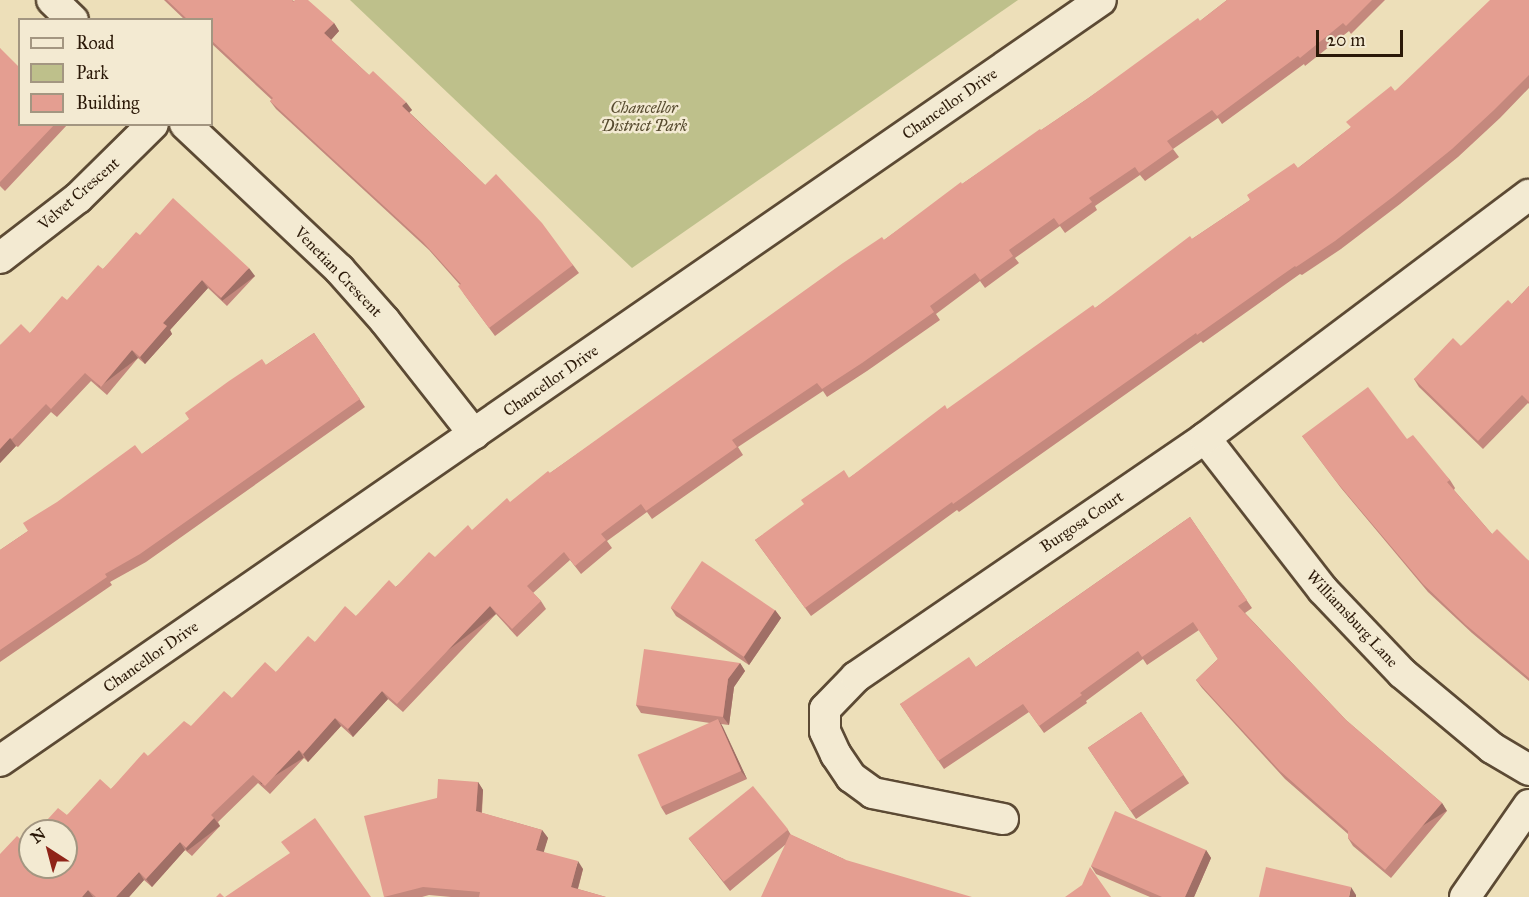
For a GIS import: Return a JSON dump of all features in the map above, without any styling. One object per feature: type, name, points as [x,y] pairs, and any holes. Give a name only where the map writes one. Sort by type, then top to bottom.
[{"type":"street","points":[[52,0],[71,18]]},
{"type":"street","name":"Chancellor Drive","points":[[0,761],[1101,0]]},
{"type":"street","name":"Velvet Crescent","points":[[0,258],[78,198],[151,126]]},
{"type":"street","name":"Venetian Crescent","points":[[187,126],[339,269],[386,321],[474,434]]},
{"type":"street","name":"Burgosa Court","points":[[1003,819],[873,793],[851,777],[836,755],[825,731],[825,709],[856,677],[1206,438],[1529,195]]},
{"type":"street","name":"Williamsburg Lane","points":[[1206,438],[1323,590],[1402,673],[1483,741],[1529,770]]},
{"type":"street","points":[[1465,897],[1529,805]]},
{"type":"green space","name":"Chancellor District Park","points":[[350,0],[1018,0],[632,268]]},
{"type":"building","points":[[167,0],[292,0],[293,2],[308,0],[334,23],[324,33],[369,75],[373,71],[406,102],[402,106],[485,185],[496,174],[542,223],[573,265],[489,328],[458,286],[461,284],[423,242],[270,101],[273,98],[213,42],[213,18],[186,18]]},
{"type":"building","points":[[1227,0],[1372,0],[1346,26],[1343,23],[1300,58],[1298,56],[1217,116],[1212,110],[1167,141],[1173,149],[1139,173],[1135,167],[1089,198],[1092,202],[1059,225],[1054,218],[1009,250],[1013,256],[980,280],[975,273],[930,306],[934,312],[862,363],[822,389],[817,383],[732,440],[737,447],[646,511],[641,504],[601,534],[606,540],[575,566],[564,552],[527,586],[541,601],[512,629],[490,606],[397,704],[382,691],[348,729],[335,718],[303,754],[299,750],[265,786],[253,775],[211,815],[214,818],[186,848],[180,842],[146,879],[139,872],[116,897],[96,897],[88,890],[82,897],[0,897],[0,854],[17,836],[18,879],[78,879],[78,819],[48,819],[58,808],[67,815],[100,779],[111,789],[144,752],[148,756],[184,721],[191,726],[224,691],[232,698],[265,662],[276,672],[308,636],[315,642],[345,606],[356,616],[389,580],[396,587],[429,552],[435,557],[468,525],[472,530],[507,498],[510,502],[548,471],[550,473],[843,263],[882,237],[884,240],[961,182],[962,184],[1087,99],[1198,18],[1200,21]]},
{"type":"building","points":[[1490,0],[1529,0],[1529,75],[1452,149],[1335,241],[1295,266],[1197,335],[1196,333],[953,504],[952,502],[805,608],[755,540],[804,504],[801,500],[844,470],[849,478],[945,405],[947,409],[1093,305],[1095,308],[1190,236],[1192,239],[1250,200],[1247,195],[1294,163],[1298,168],[1351,127],[1346,122],[1391,86],[1395,91]]},
{"type":"building","points":[[0,48],[18,66],[18,126],[53,126],[0,182]]},
{"type":"building","points":[[173,198],[249,268],[221,298],[202,280],[163,323],[167,326],[140,357],[132,350],[101,387],[85,373],[51,409],[46,404],[0,449],[0,345],[21,324],[30,333],[62,296],[67,300],[98,265],[103,269],[136,232],[140,235]]},
{"type":"building","points":[[1529,286],[1529,402],[1522,395],[1478,441],[1414,379],[1453,338],[1461,346],[1508,300],[1512,304]]},
{"type":"building","points":[[314,333],[360,399],[140,554],[105,574],[107,577],[0,650],[0,550],[28,531],[23,523],[57,502],[135,445],[142,454],[189,419],[185,413],[229,381],[262,359],[266,365]]},
{"type":"building","points":[[1368,387],[1407,439],[1413,435],[1450,480],[1447,482],[1492,534],[1497,529],[1529,561],[1529,678],[1466,625],[1423,584],[1335,480],[1302,436]]},
{"type":"building","points":[[1190,517],[1247,600],[1238,606],[1346,720],[1442,803],[1385,870],[1348,838],[1348,831],[1280,771],[1196,680],[1218,659],[1193,622],[1142,657],[1138,651],[1039,726],[1023,704],[938,761],[900,704],[969,657],[976,667]]},
{"type":"building","points":[[702,561],[775,610],[744,657],[671,607]]},
{"type":"building","points":[[644,649],[740,663],[728,679],[723,717],[636,705]]},
{"type":"building","points":[[1141,712],[1183,775],[1130,811],[1088,748]]},
{"type":"building","points":[[718,719],[741,771],[661,807],[638,755]]},
{"type":"building","points":[[438,779],[478,782],[476,811],[542,830],[536,850],[578,861],[571,887],[606,897],[479,897],[480,892],[423,887],[384,897],[364,816],[437,798]]},
{"type":"building","points":[[753,786],[788,830],[724,882],[688,838]]},
{"type":"building","points":[[1115,811],[1206,850],[1185,897],[1162,897],[1091,866]]},
{"type":"building","points":[[315,818],[371,897],[225,897],[290,853],[281,842]]},
{"type":"building","points":[[790,834],[846,860],[972,897],[761,897]]},
{"type":"building","points":[[1090,867],[1111,897],[1065,897],[1082,885]]},
{"type":"building","points":[[1266,867],[1351,887],[1349,897],[1259,897]]}]
